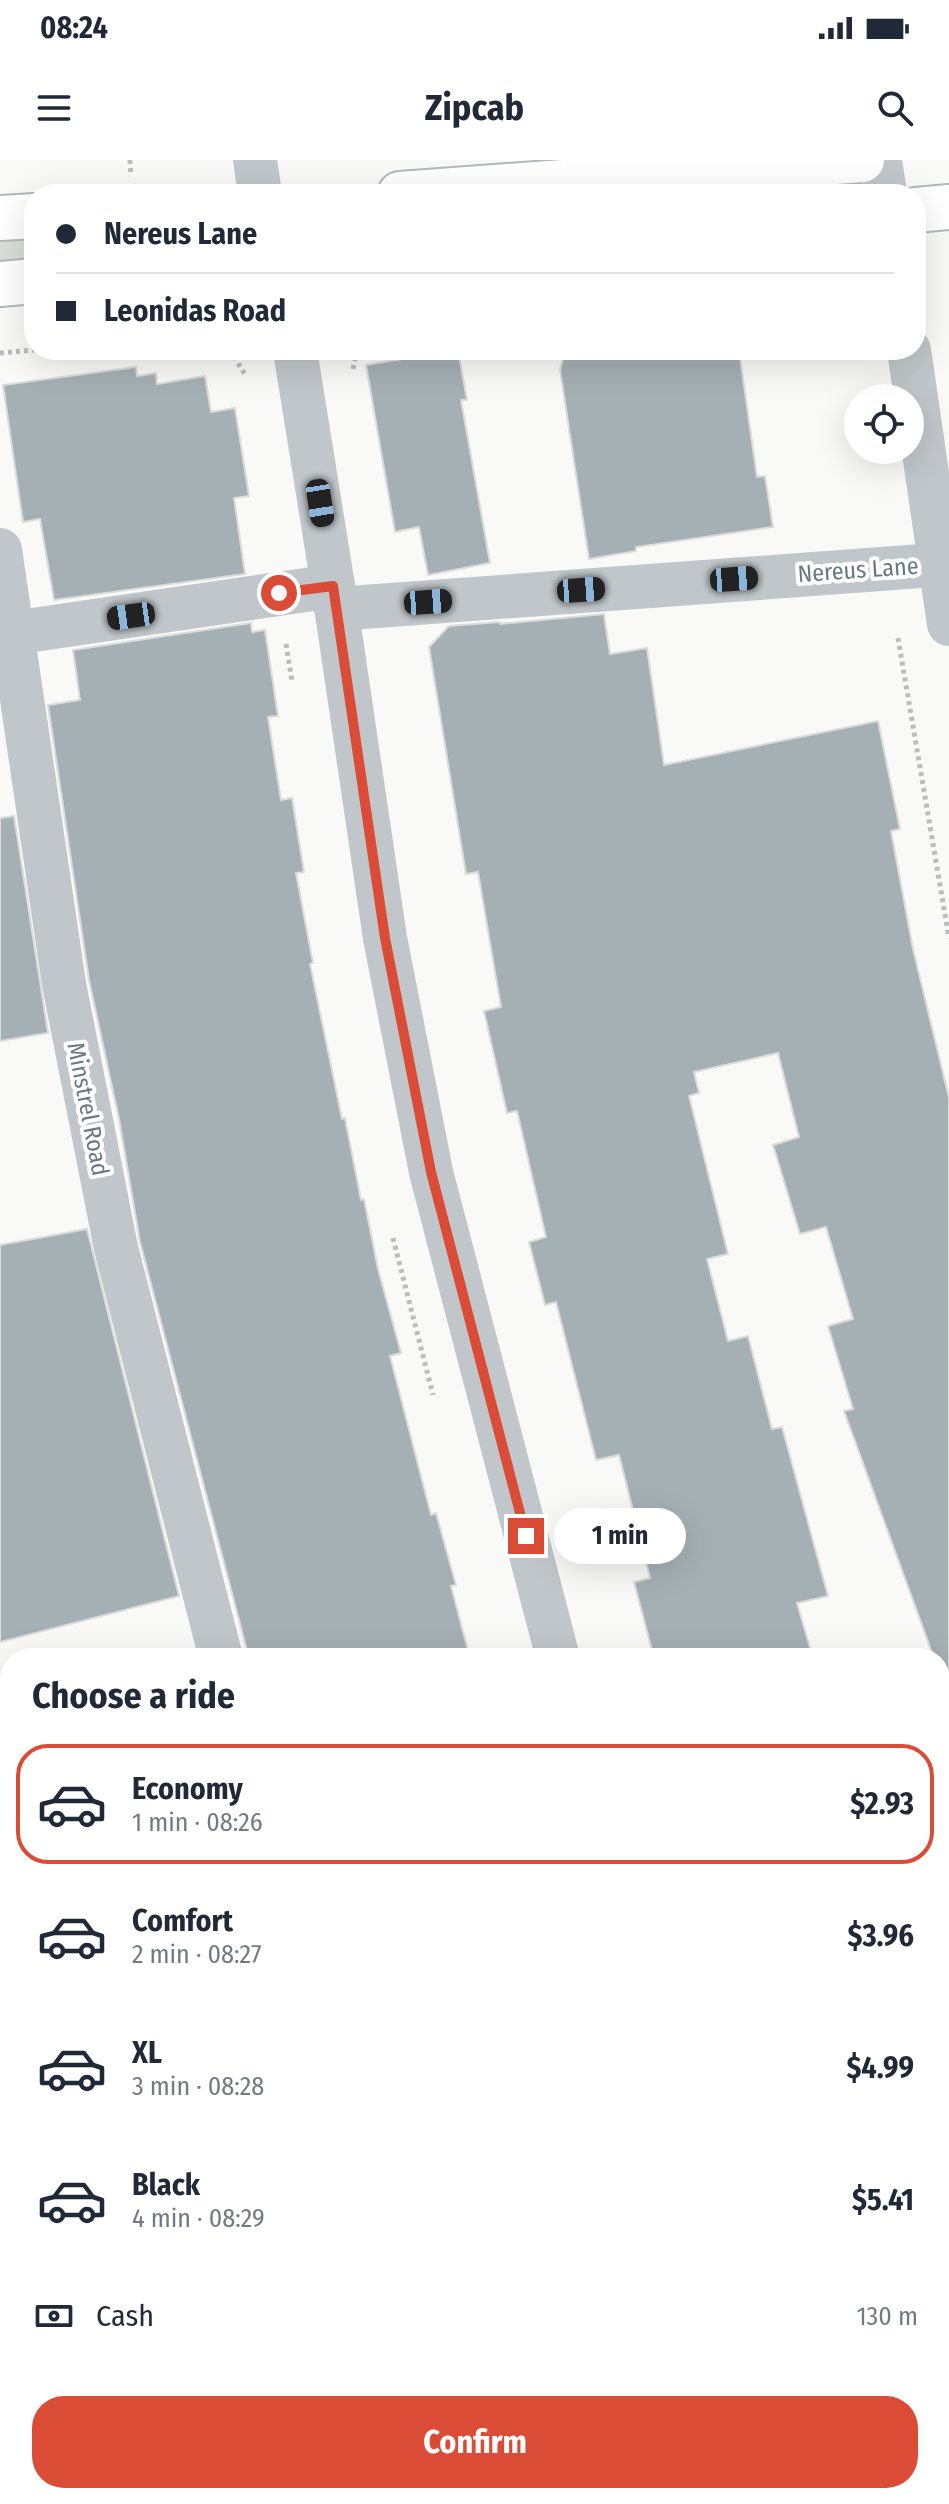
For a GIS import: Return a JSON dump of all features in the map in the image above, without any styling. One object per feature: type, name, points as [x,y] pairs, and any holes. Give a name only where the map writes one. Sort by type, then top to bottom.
[{"type":"main road","points":[[536,184],[862,160]]},
{"type":"main road","points":[[926,209],[949,207]]},
{"type":"main road","points":[[0,218],[24,217]]},
{"type":"main road","points":[[0,284],[24,282]]},
{"type":"street","points":[[255,160],[259,184]]},
{"type":"street","points":[[880,160],[884,184]]},
{"type":"street","points":[[297,360],[385,938],[431,1172],[555,1648]]},
{"type":"street","points":[[911,360],[945,564],[949,624]]},
{"type":"street","name":"Minstrel Road","points":[[0,550],[64,984],[116,1248],[218,1648]]},
{"type":"street","name":"Nereus Lane","points":[[13,633],[335,597],[945,564]]},
{"type":"path","points":[[130,160],[131,176]]},
{"type":"path","points":[[0,353],[24,351]]},
{"type":"path","points":[[896,627],[949,938]]},
{"type":"shaded area","points":[[24,237],[24,265],[0,267],[0,238]]},
{"type":"building","points":[[397,360],[460,360],[467,400],[461,400],[490,563],[428,575],[419,527],[395,532],[366,365]]},
{"type":"building","points":[[562,360],[740,360],[757,477],[765,476],[773,527],[636,547],[636,551],[589,559],[560,370]]},
{"type":"building","points":[[136,367],[137,376],[156,373],[157,384],[205,376],[211,412],[235,408],[249,496],[234,498],[245,574],[54,600],[40,519],[23,522],[3,385]]},
{"type":"building","points":[[604,614],[610,654],[647,648],[664,765],[878,721],[900,829],[891,831],[913,949],[949,1098],[949,1648],[930,1648],[844,1411],[853,1409],[828,1326],[853,1319],[826,1227],[800,1234],[773,1145],[799,1137],[778,1053],[694,1072],[699,1093],[689,1096],[728,1254],[707,1259],[728,1341],[748,1336],[772,1429],[782,1427],[828,1596],[797,1603],[810,1648],[651,1648],[634,1582],[650,1578],[619,1455],[596,1460],[556,1302],[545,1305],[529,1242],[546,1237],[517,1111],[507,1113],[484,1011],[501,1007],[478,872],[466,874],[429,647],[449,626]]},
{"type":"building","points":[[251,623],[252,632],[265,630],[278,716],[268,717],[281,800],[292,798],[304,872],[296,873],[313,963],[310,964],[342,1119],[345,1118],[361,1200],[364,1199],[378,1269],[401,1353],[390,1356],[431,1515],[436,1513],[456,1585],[451,1586],[467,1648],[246,1648],[140,1242],[119,1119],[89,980],[48,705],[80,700],[73,650]]},
{"type":"building","points":[[14,816],[48,1033],[0,1041],[0,818]]},
{"type":"building","points":[[87,1229],[179,1596],[0,1642],[0,1245]]},
{"type":"route","points":[[279,593],[333,586],[385,938],[431,1172],[526,1536]]}]
